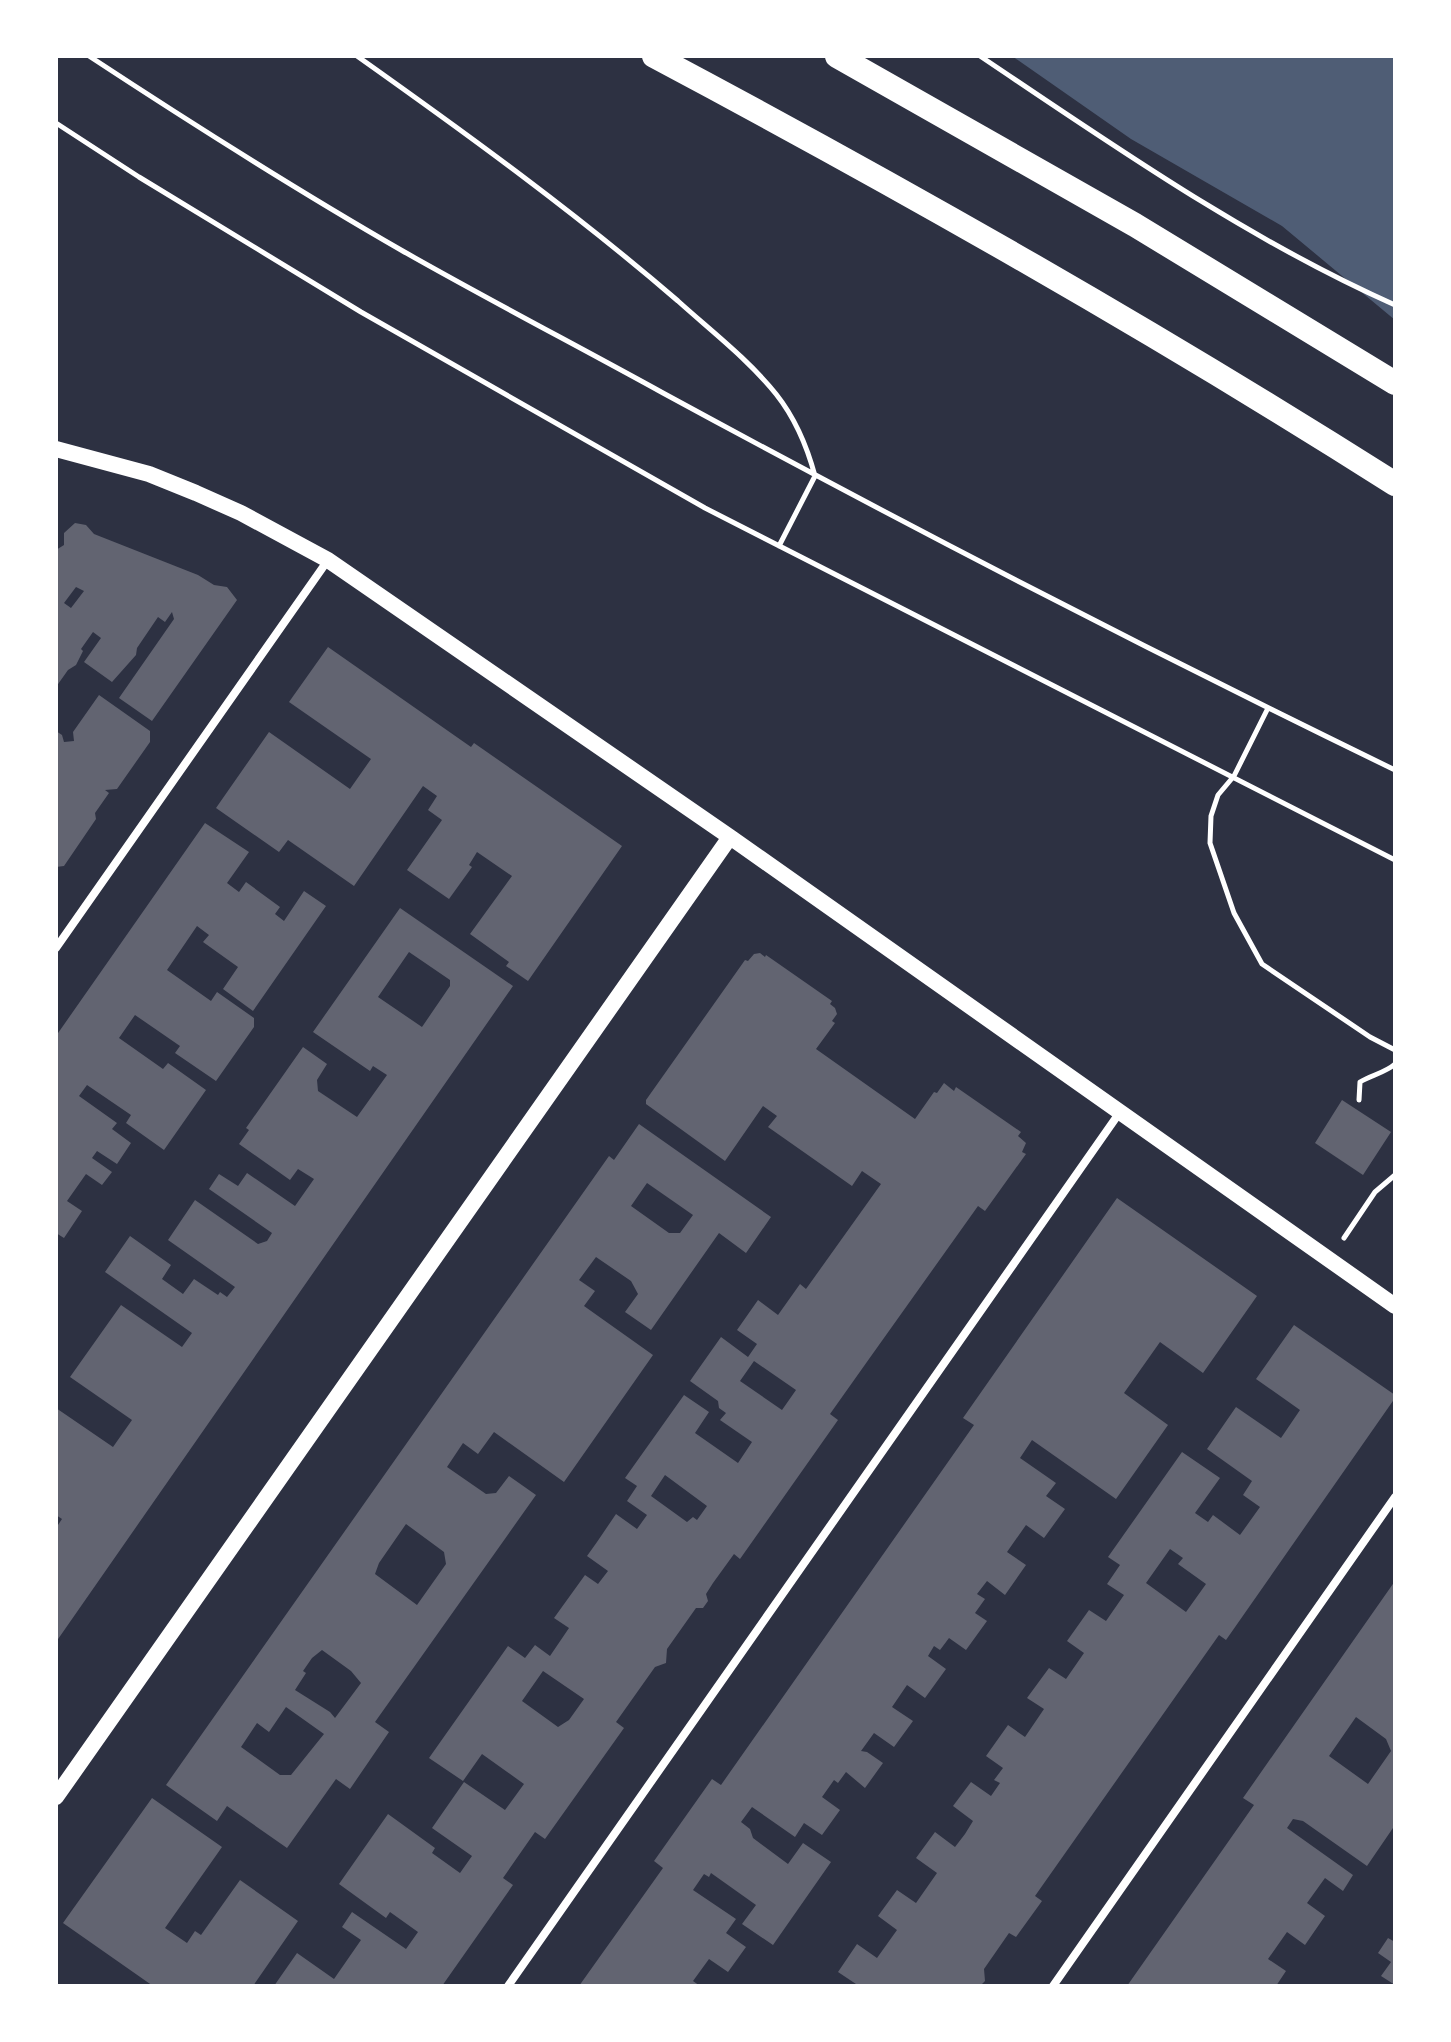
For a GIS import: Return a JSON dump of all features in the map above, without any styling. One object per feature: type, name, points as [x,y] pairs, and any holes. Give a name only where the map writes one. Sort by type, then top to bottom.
[{"type":"highway","points":[[654,56],[922,202],[1098,304],[1395,484]]},
{"type":"highway","points":[[837,56],[1109,210],[1395,383]]},
{"type":"main road","points":[[56,449],[149,474],[196,493],[241,513],[328,560],[730,837],[1395,1306]]},
{"type":"main road","points":[[56,1797],[730,837]]},
{"type":"street","points":[[56,948],[328,560]]},
{"type":"street","points":[[508,1986],[1120,1112]]},
{"type":"street","points":[[1053,1986],[1395,1497]]},
{"type":"path","points":[[89,56],[171,110],[399,249],[815,476],[1395,770]]},
{"type":"path","points":[[357,56],[499,158],[647,275],[731,349],[774,392],[790,415],[809,453],[815,476],[779,546]]},
{"type":"path","points":[[980,56],[1240,225],[1395,305]]},
{"type":"path","points":[[56,123],[361,312],[691,500],[1395,860]]},
{"type":"path","points":[[1268,708],[1234,776],[1218,795],[1211,816],[1210,843],[1234,913],[1262,964],[1370,1037],[1395,1050]]},
{"type":"path","points":[[1359,1100],[1360,1082],[1395,1064]]},
{"type":"path","points":[[1329,1258],[1375,1192],[1395,1175]]},
{"type":"water","points":[[1012,56],[1395,56],[1395,320],[1282,226],[1131,139]]},
{"type":"building","points":[[75,523],[86,525],[94,534],[198,575],[214,585],[227,587],[237,600],[152,721],[119,698],[174,619],[172,612],[165,622],[158,617],[137,648],[136,655],[112,682],[84,662],[101,638],[93,632],[81,649],[83,651],[76,665],[68,670],[56,687],[56,550],[64,545],[64,533]],"holes":[[[76,587],[84,591],[71,608],[64,603]]]},
{"type":"building","points":[[328,647],[471,747],[474,743],[622,846],[528,981],[506,966],[509,962],[470,934],[512,876],[477,852],[469,865],[472,867],[449,899],[407,870],[442,820],[428,810],[437,796],[423,786],[354,886],[288,840],[279,852],[216,808],[269,732],[350,789],[371,759],[289,702]]},
{"type":"building","points":[[99,695],[150,731],[150,742],[117,789],[105,790],[109,793],[95,813],[96,819],[64,866],[56,867],[56,731],[62,735],[64,742],[74,741],[73,732]]},
{"type":"building","points":[[205,823],[249,852],[227,883],[239,892],[246,882],[280,907],[275,914],[284,921],[304,891],[326,906],[253,1011],[223,989],[238,967],[203,942],[209,935],[197,926],[167,970],[211,1001],[217,992],[254,1018],[254,1027],[216,1081],[175,1053],[180,1046],[135,1015],[119,1038],[163,1069],[168,1063],[206,1090],[164,1150],[126,1123],[131,1115],[87,1085],[79,1096],[117,1123],[112,1129],[131,1143],[117,1164],[97,1151],[92,1158],[112,1172],[102,1185],[86,1174],[67,1201],[82,1211],[64,1238],[56,1233],[56,1036]]},
{"type":"building","points":[[400,908],[513,986],[56,1642],[56,1528],[62,1519],[56,1515],[56,1408],[113,1447],[132,1420],[70,1377],[121,1305],[182,1347],[192,1333],[105,1272],[130,1236],[171,1265],[162,1279],[183,1294],[194,1279],[218,1295],[220,1292],[227,1297],[235,1287],[168,1240],[195,1200],[258,1244],[267,1241],[272,1233],[209,1189],[219,1174],[238,1186],[247,1173],[295,1206],[314,1179],[298,1169],[290,1180],[239,1144],[249,1130],[246,1128],[303,1047],[327,1064],[317,1080],[318,1091],[357,1117],[387,1075],[373,1066],[370,1071],[313,1032]],"holes":[[[409,952],[450,980],[450,986],[422,1027],[378,997]]]},
{"type":"building","points":[[754,954],[766,955],[832,1001],[830,1004],[837,1014],[832,1021],[835,1023],[816,1049],[915,1119],[944,1083],[954,1091],[956,1087],[1021,1132],[1018,1136],[1026,1143],[1022,1152],[1026,1154],[985,1211],[978,1206],[830,1414],[838,1420],[740,1559],[734,1554],[713,1583],[706,1594],[708,1601],[703,1608],[696,1608],[667,1649],[666,1663],[655,1667],[616,1722],[624,1728],[545,1839],[535,1832],[503,1878],[513,1885],[442,1986],[274,1986],[297,1953],[334,1979],[361,1940],[342,1927],[352,1912],[406,1949],[418,1932],[390,1912],[386,1918],[339,1884],[388,1814],[435,1848],[432,1853],[460,1873],[472,1856],[432,1828],[464,1782],[505,1810],[524,1784],[482,1754],[463,1781],[429,1758],[508,1646],[525,1658],[535,1645],[550,1656],[569,1628],[554,1618],[585,1575],[598,1584],[608,1571],[587,1556],[616,1514],[637,1529],[647,1515],[627,1501],[637,1486],[625,1478],[684,1395],[709,1412],[695,1433],[738,1463],[752,1442],[720,1420],[726,1413],[719,1408],[718,1401],[690,1381],[721,1337],[748,1357],[757,1344],[737,1330],[758,1300],[778,1315],[800,1284],[806,1289],[881,1184],[862,1171],[852,1186],[768,1127],[777,1116],[763,1106],[725,1161],[646,1104],[745,960],[748,961]],"holes":[[[754,1361],[796,1390],[782,1410],[740,1381]],[[665,1475],[707,1506],[697,1520],[693,1517],[687,1522],[651,1496]],[[543,1671],[584,1699],[569,1720],[558,1727],[522,1701]]]},
{"type":"building","points":[[1342,1100],[1391,1132],[1363,1175],[1315,1143]]},
{"type":"building","points":[[639,1124],[771,1217],[746,1253],[719,1233],[651,1330],[625,1312],[638,1294],[631,1281],[596,1257],[579,1280],[595,1291],[584,1306],[653,1355],[564,1482],[494,1432],[478,1454],[463,1443],[447,1467],[486,1494],[496,1493],[509,1476],[536,1495],[375,1722],[389,1732],[350,1789],[336,1779],[287,1848],[227,1806],[217,1821],[166,1785],[609,1156],[614,1160]],"holes":[[[647,1183],[693,1215],[680,1233],[669,1233],[631,1206]],[[406,1524],[444,1552],[446,1564],[417,1605],[375,1574]],[[322,1650],[351,1671],[361,1683],[335,1718],[295,1690],[312,1658]],[[286,1707],[324,1734],[291,1775],[280,1775],[241,1747],[257,1723],[269,1732]]]},
{"type":"building","points":[[1117,1198],[1257,1296],[1203,1373],[1160,1342],[1124,1393],[1168,1425],[1116,1499],[1032,1440],[1020,1458],[1056,1483],[1046,1496],[1065,1509],[1044,1538],[1026,1525],[1007,1552],[1026,1565],[1005,1595],[987,1581],[977,1594],[985,1599],[975,1613],[987,1621],[966,1650],[949,1638],[940,1650],[934,1646],[928,1656],[946,1669],[925,1698],[907,1685],[892,1707],[913,1721],[894,1747],[874,1733],[861,1751],[883,1763],[865,1788],[846,1772],[838,1783],[834,1780],[822,1797],[840,1810],[822,1835],[804,1823],[795,1837],[752,1807],[741,1822],[750,1829],[753,1838],[788,1864],[803,1843],[831,1862],[773,1945],[742,1924],[756,1905],[711,1873],[709,1877],[704,1874],[693,1890],[736,1919],[726,1933],[746,1947],[728,1972],[709,1959],[693,1981],[700,1986],[579,1986],[663,1868],[654,1861],[712,1779],[721,1785],[974,1425],[963,1418]]},
{"type":"building","points":[[1294,1325],[1395,1395],[1395,1398],[1226,1640],[1219,1635],[1035,1896],[1042,1901],[1016,1937],[1009,1933],[984,1969],[985,1981],[980,1986],[859,1986],[838,1972],[857,1944],[877,1958],[897,1930],[878,1916],[897,1890],[916,1903],[937,1873],[916,1858],[935,1832],[955,1847],[965,1834],[973,1821],[953,1806],[971,1782],[991,1796],[1000,1783],[994,1780],[1003,1768],[986,1756],[1008,1725],[1025,1737],[1044,1709],[1027,1698],[1049,1668],[1066,1679],[1084,1653],[1067,1641],[1089,1610],[1106,1621],[1124,1595],[1107,1584],[1120,1565],[1108,1557],[1182,1452],[1220,1478],[1195,1513],[1208,1522],[1213,1515],[1240,1535],[1260,1507],[1243,1495],[1252,1481],[1207,1449],[1236,1407],[1281,1438],[1300,1410],[1256,1379]],"holes":[[[1170,1549],[1183,1558],[1178,1564],[1206,1584],[1186,1612],[1146,1583]]]},
{"type":"building","points":[[1395,1581],[1395,1825],[1367,1866],[1303,1821],[1293,1819],[1287,1828],[1353,1875],[1343,1891],[1325,1878],[1307,1903],[1325,1916],[1305,1945],[1287,1932],[1268,1959],[1286,1971],[1276,1986],[1127,1986],[1254,1805],[1243,1798]],"holes":[[[1356,1717],[1386,1739],[1391,1751],[1368,1784],[1329,1756]]]},
{"type":"building","points":[[152,1798],[222,1847],[165,1928],[187,1943],[195,1931],[201,1935],[240,1880],[298,1921],[253,1986],[153,1986],[63,1923]]},
{"type":"building","points":[[1388,1938],[1395,1942],[1395,1985],[1381,1976],[1391,1962],[1378,1953]]}]
